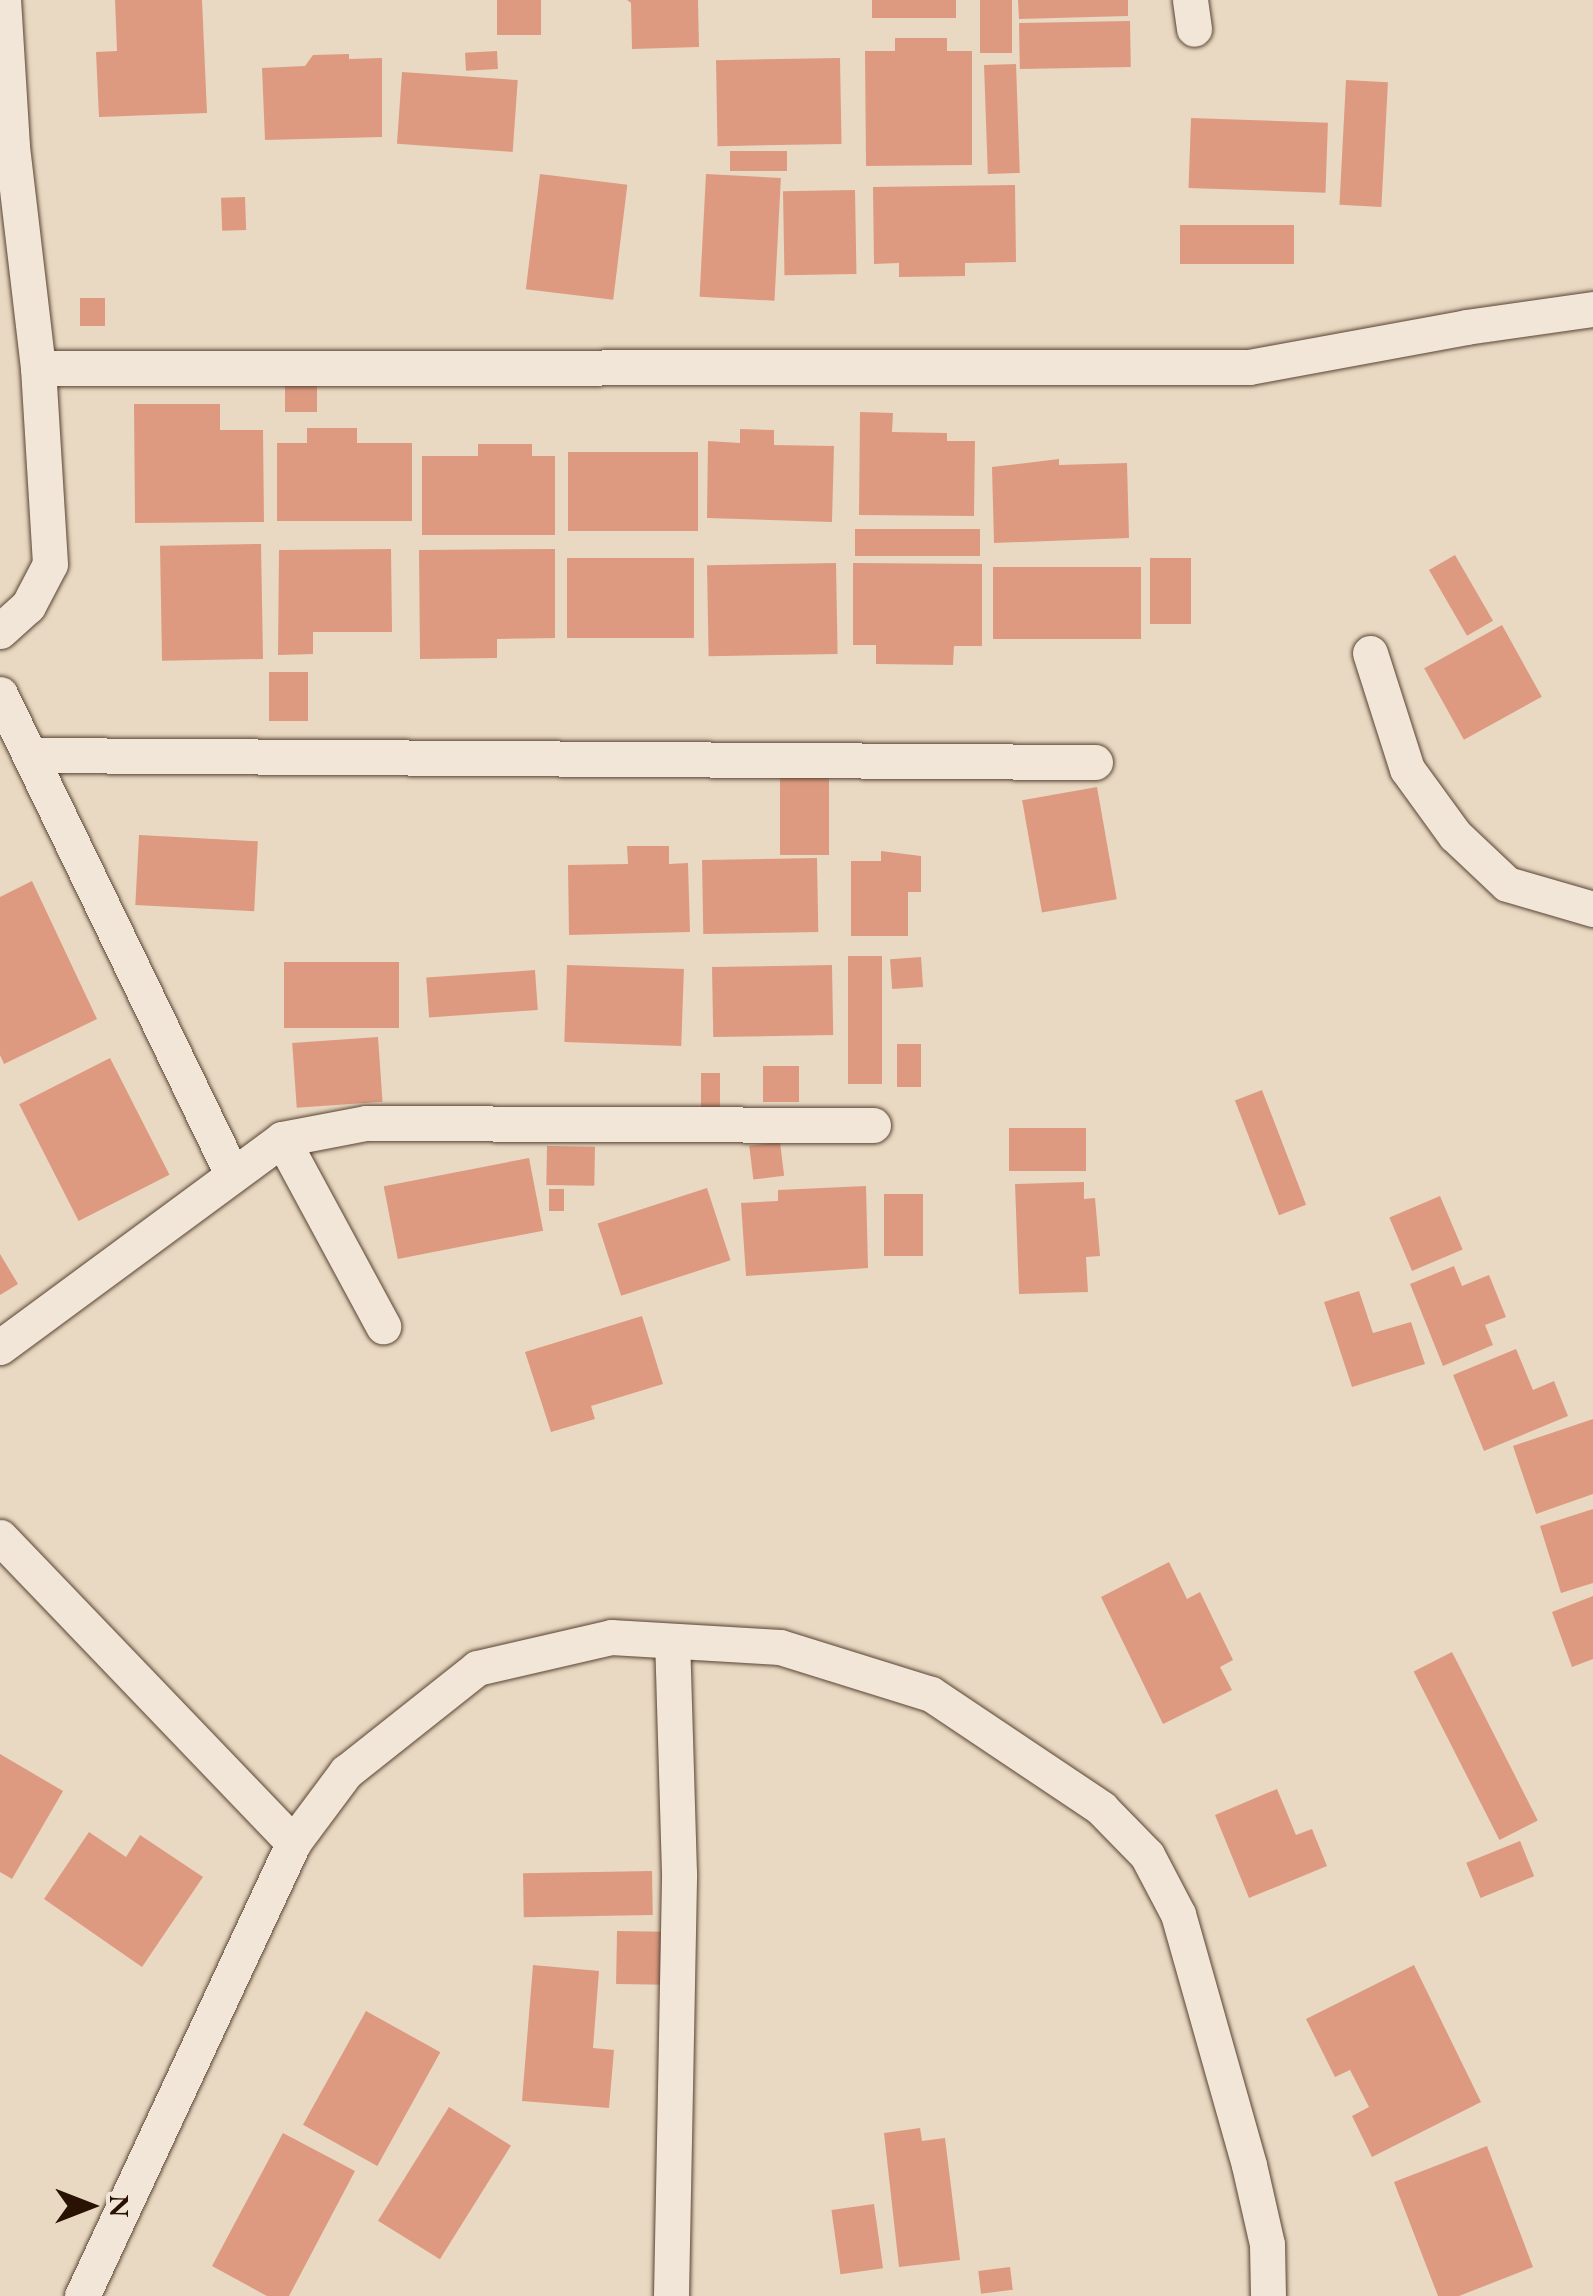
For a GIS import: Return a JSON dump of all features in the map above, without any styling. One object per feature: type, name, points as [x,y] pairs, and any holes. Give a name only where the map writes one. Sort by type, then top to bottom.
[{"type":"street","points":[[0,630],[28,606],[50,564],[38,368],[6,147],[3,0]]},
{"type":"street","points":[[38,368],[1250,367],[1466,327],[1593,310]]},
{"type":"street","points":[[1370,653],[1407,769],[1455,835],[1507,884],[1593,909]]},
{"type":"street","points":[[0,694],[232,1174]]},
{"type":"street","points":[[30,755],[1096,762]]},
{"type":"street","points":[[0,1347],[282,1139],[366,1123],[873,1125]]},
{"type":"street","points":[[282,1139],[383,1326]]},
{"type":"street","points":[[3,1548],[293,1842]]},
{"type":"street","points":[[82,2296],[293,1842],[346,1772],[477,1668],[612,1637],[780,1647],[931,1694],[1101,1808],[1147,1856],[1178,1914],[1200,1983],[1267,2244],[1268,2296]]},
{"type":"street","points":[[671,2296],[679,1873],[672,1641]]},
{"type":"building","points":[[115,0],[202,0],[207,113],[99,117],[96,52],[117,51]]},
{"type":"building","points":[[497,0],[541,0],[541,35],[497,35]]},
{"type":"building","points":[[627,0],[698,0],[699,47],[632,49],[631,3]]},
{"type":"building","points":[[872,0],[956,0],[956,18],[872,18]]},
{"type":"building","points":[[980,0],[1012,0],[1012,53],[980,53]]},
{"type":"building","points":[[1018,0],[1128,0],[1128,16],[1019,19]]},
{"type":"building","points":[[1130,21],[1131,67],[1020,69],[1019,23]]},
{"type":"building","points":[[895,38],[947,38],[947,51],[972,51],[972,165],[866,166],[865,51],[895,51]]},
{"type":"building","points":[[497,51],[498,69],[466,71],[465,53]]},
{"type":"building","points":[[349,54],[349,59],[382,58],[382,137],[265,140],[262,68],[305,66],[313,55]]},
{"type":"building","points":[[840,58],[842,144],[718,146],[716,60]]},
{"type":"building","points":[[1016,64],[1020,173],[988,174],[984,65]]},
{"type":"building","points":[[402,72],[518,80],[513,152],[397,144]]},
{"type":"building","points":[[1346,80],[1388,82],[1381,207],[1339,205]]},
{"type":"building","points":[[1191,118],[1328,123],[1325,193],[1189,188]]},
{"type":"building","points":[[730,151],[787,151],[787,171],[730,171]]},
{"type":"building","points":[[540,174],[627,185],[613,300],[526,289]]},
{"type":"building","points":[[706,174],[781,178],[774,301],[700,297]]},
{"type":"building","points":[[1015,185],[1016,262],[965,263],[965,276],[899,277],[899,263],[874,264],[873,187]]},
{"type":"building","points":[[855,190],[856,274],[784,275],[783,191]]},
{"type":"building","points":[[245,197],[246,230],[222,231],[221,198]]},
{"type":"building","points":[[1180,225],[1294,225],[1294,264],[1180,264]]},
{"type":"building","points":[[80,298],[105,298],[105,326],[80,326]]},
{"type":"building","points":[[285,372],[317,372],[317,412],[285,412]]},
{"type":"building","points":[[134,404],[220,404],[220,430],[263,430],[264,522],[135,523]]},
{"type":"building","points":[[860,412],[893,413],[892,432],[947,433],[947,441],[975,441],[974,516],[859,515]]},
{"type":"building","points":[[307,428],[357,428],[357,443],[412,443],[412,521],[277,521],[277,443],[307,443]]},
{"type":"building","points":[[740,429],[774,430],[774,445],[834,446],[832,522],[707,518],[708,441],[740,443]]},
{"type":"building","points":[[478,444],[532,444],[532,456],[555,456],[555,535],[422,535],[422,456],[478,456]]},
{"type":"building","points":[[568,452],[698,452],[698,531],[568,531]]},
{"type":"building","points":[[1059,459],[1059,465],[1127,463],[1129,538],[994,543],[992,467]]},
{"type":"building","points":[[855,529],[980,529],[980,556],[855,556]]},
{"type":"building","points":[[261,544],[263,659],[162,661],[160,546]]},
{"type":"building","points":[[391,549],[392,632],[313,632],[313,654],[278,655],[279,550]]},
{"type":"building","points":[[555,549],[555,638],[497,639],[497,658],[420,659],[419,550]]},
{"type":"building","points":[[1455,555],[1493,621],[1467,636],[1429,570]]},
{"type":"building","points":[[567,558],[694,558],[694,638],[567,638]]},
{"type":"building","points":[[1150,558],[1191,558],[1191,624],[1150,624]]},
{"type":"building","points":[[836,563],[838,654],[709,656],[707,565]]},
{"type":"building","points":[[853,563],[982,564],[982,646],[954,646],[953,665],[876,664],[876,645],[853,645]]},
{"type":"building","points":[[993,567],[1141,567],[1141,639],[993,639]]},
{"type":"building","points":[[1502,625],[1542,697],[1464,740],[1424,668]]},
{"type":"building","points":[[269,672],[308,672],[308,721],[269,721]]},
{"type":"building","points":[[780,776],[829,776],[829,855],[780,855]]},
{"type":"building","points":[[1097,787],[1117,899],[1042,912],[1022,800]]},
{"type":"building","points":[[139,835],[258,841],[254,911],[135,905]]},
{"type":"building","points":[[627,846],[669,846],[669,864],[688,863],[690,932],[569,935],[568,865],[628,864]]},
{"type":"building","points":[[881,851],[921,856],[921,892],[908,892],[908,936],[851,936],[851,861],[881,861]]},
{"type":"building","points":[[817,858],[818,932],[703,934],[702,860]]},
{"type":"building","points":[[32,881],[97,1019],[4,1064],[0,1055],[0,897]]},
{"type":"building","points":[[848,956],[882,956],[882,1084],[848,1084]]},
{"type":"building","points":[[921,957],[923,987],[892,989],[890,959]]},
{"type":"building","points":[[284,962],[399,962],[399,1028],[284,1028]]},
{"type":"building","points":[[567,965],[684,969],[681,1046],[564,1042]]},
{"type":"building","points":[[832,965],[833,1035],[713,1037],[712,967]]},
{"type":"building","points":[[535,970],[538,1010],[429,1018],[426,978]]},
{"type":"building","points":[[378,1037],[383,1102],[297,1108],[292,1043]]},
{"type":"building","points":[[897,1044],[921,1044],[921,1087],[897,1087]]},
{"type":"building","points":[[110,1058],[169,1175],[79,1221],[19,1104]]},
{"type":"building","points":[[763,1066],[799,1066],[799,1102],[763,1102]]},
{"type":"building","points":[[701,1073],[720,1073],[720,1107],[701,1107]]},
{"type":"building","points":[[1262,1090],[1306,1205],[1279,1215],[1235,1100]]},
{"type":"building","points":[[1009,1128],[1086,1128],[1086,1171],[1009,1171]]},
{"type":"building","points":[[780,1142],[784,1176],[753,1180],[749,1146]]},
{"type":"building","points":[[547,1146],[595,1147],[594,1186],[546,1185]]},
{"type":"building","points":[[529,1158],[543,1231],[398,1259],[384,1186]]},
{"type":"building","points":[[1084,1182],[1084,1199],[1095,1198],[1100,1256],[1086,1257],[1088,1292],[1019,1294],[1015,1184]]},
{"type":"building","points":[[866,1186],[868,1268],[746,1276],[741,1203],[778,1201],[778,1190]]},
{"type":"building","points":[[707,1188],[730,1260],[621,1296],[598,1224]]},
{"type":"building","points":[[549,1189],[564,1189],[564,1211],[549,1211]]},
{"type":"building","points":[[884,1194],[923,1194],[923,1256],[884,1256]]},
{"type":"building","points":[[1440,1196],[1463,1249],[1412,1271],[1389,1217]]},
{"type":"building","points":[[0,1254],[18,1284],[0,1295]]},
{"type":"building","points":[[1454,1266],[1462,1286],[1489,1275],[1506,1317],[1485,1325],[1493,1345],[1443,1366],[1410,1284]]},
{"type":"building","points":[[1359,1291],[1373,1333],[1411,1322],[1425,1364],[1352,1387],[1324,1302]]},
{"type":"building","points":[[642,1316],[663,1384],[591,1406],[595,1419],[551,1432],[525,1352]]},
{"type":"building","points":[[1516,1349],[1533,1390],[1554,1381],[1568,1416],[1484,1451],[1453,1375]]},
{"type":"building","points":[[1593,1419],[1593,1494],[1536,1514],[1513,1446]]},
{"type":"building","points":[[1593,1509],[1593,1583],[1561,1593],[1540,1526]]},
{"type":"building","points":[[1169,1562],[1187,1599],[1200,1592],[1233,1660],[1220,1667],[1232,1690],[1163,1724],[1101,1597]]},
{"type":"building","points":[[1593,1596],[1593,1659],[1572,1667],[1552,1612]]},
{"type":"building","points":[[1452,1652],[1538,1820],[1499,1840],[1414,1672]]},
{"type":"building","points":[[0,1754],[63,1791],[12,1879],[0,1872]]},
{"type":"building","points":[[1277,1789],[1296,1835],[1312,1829],[1327,1866],[1249,1898],[1215,1815]]},
{"type":"building","points":[[89,1832],[126,1857],[140,1835],[203,1877],[142,1967],[44,1899]]},
{"type":"building","points":[[1520,1841],[1534,1876],[1480,1898],[1466,1863]]},
{"type":"building","points":[[652,1871],[653,1915],[524,1917],[523,1873]]},
{"type":"building","points":[[617,1931],[666,1932],[665,1985],[616,1984]]},
{"type":"building","points":[[533,1965],[599,1971],[593,2048],[614,2050],[609,2108],[522,2101]]},
{"type":"building","points":[[1414,1965],[1481,2102],[1372,2157],[1352,2116],[1369,2107],[1350,2070],[1335,2077],[1306,2019]]},
{"type":"building","points":[[366,2011],[440,2052],[377,2166],[303,2125]]},
{"type":"building","points":[[449,2107],[511,2146],[440,2259],[378,2221]]},
{"type":"building","points":[[920,2128],[922,2141],[945,2138],[960,2260],[899,2267],[884,2133]]},
{"type":"building","points":[[283,2133],[355,2171],[289,2296],[267,2296],[212,2266]]},
{"type":"building","points":[[1487,2146],[1533,2267],[1459,2296],[1438,2296],[1394,2182]]},
{"type":"building","points":[[874,2204],[883,2268],[840,2274],[831,2210]]},
{"type":"building","points":[[1010,2267],[1013,2290],[981,2294],[978,2271]]}]
